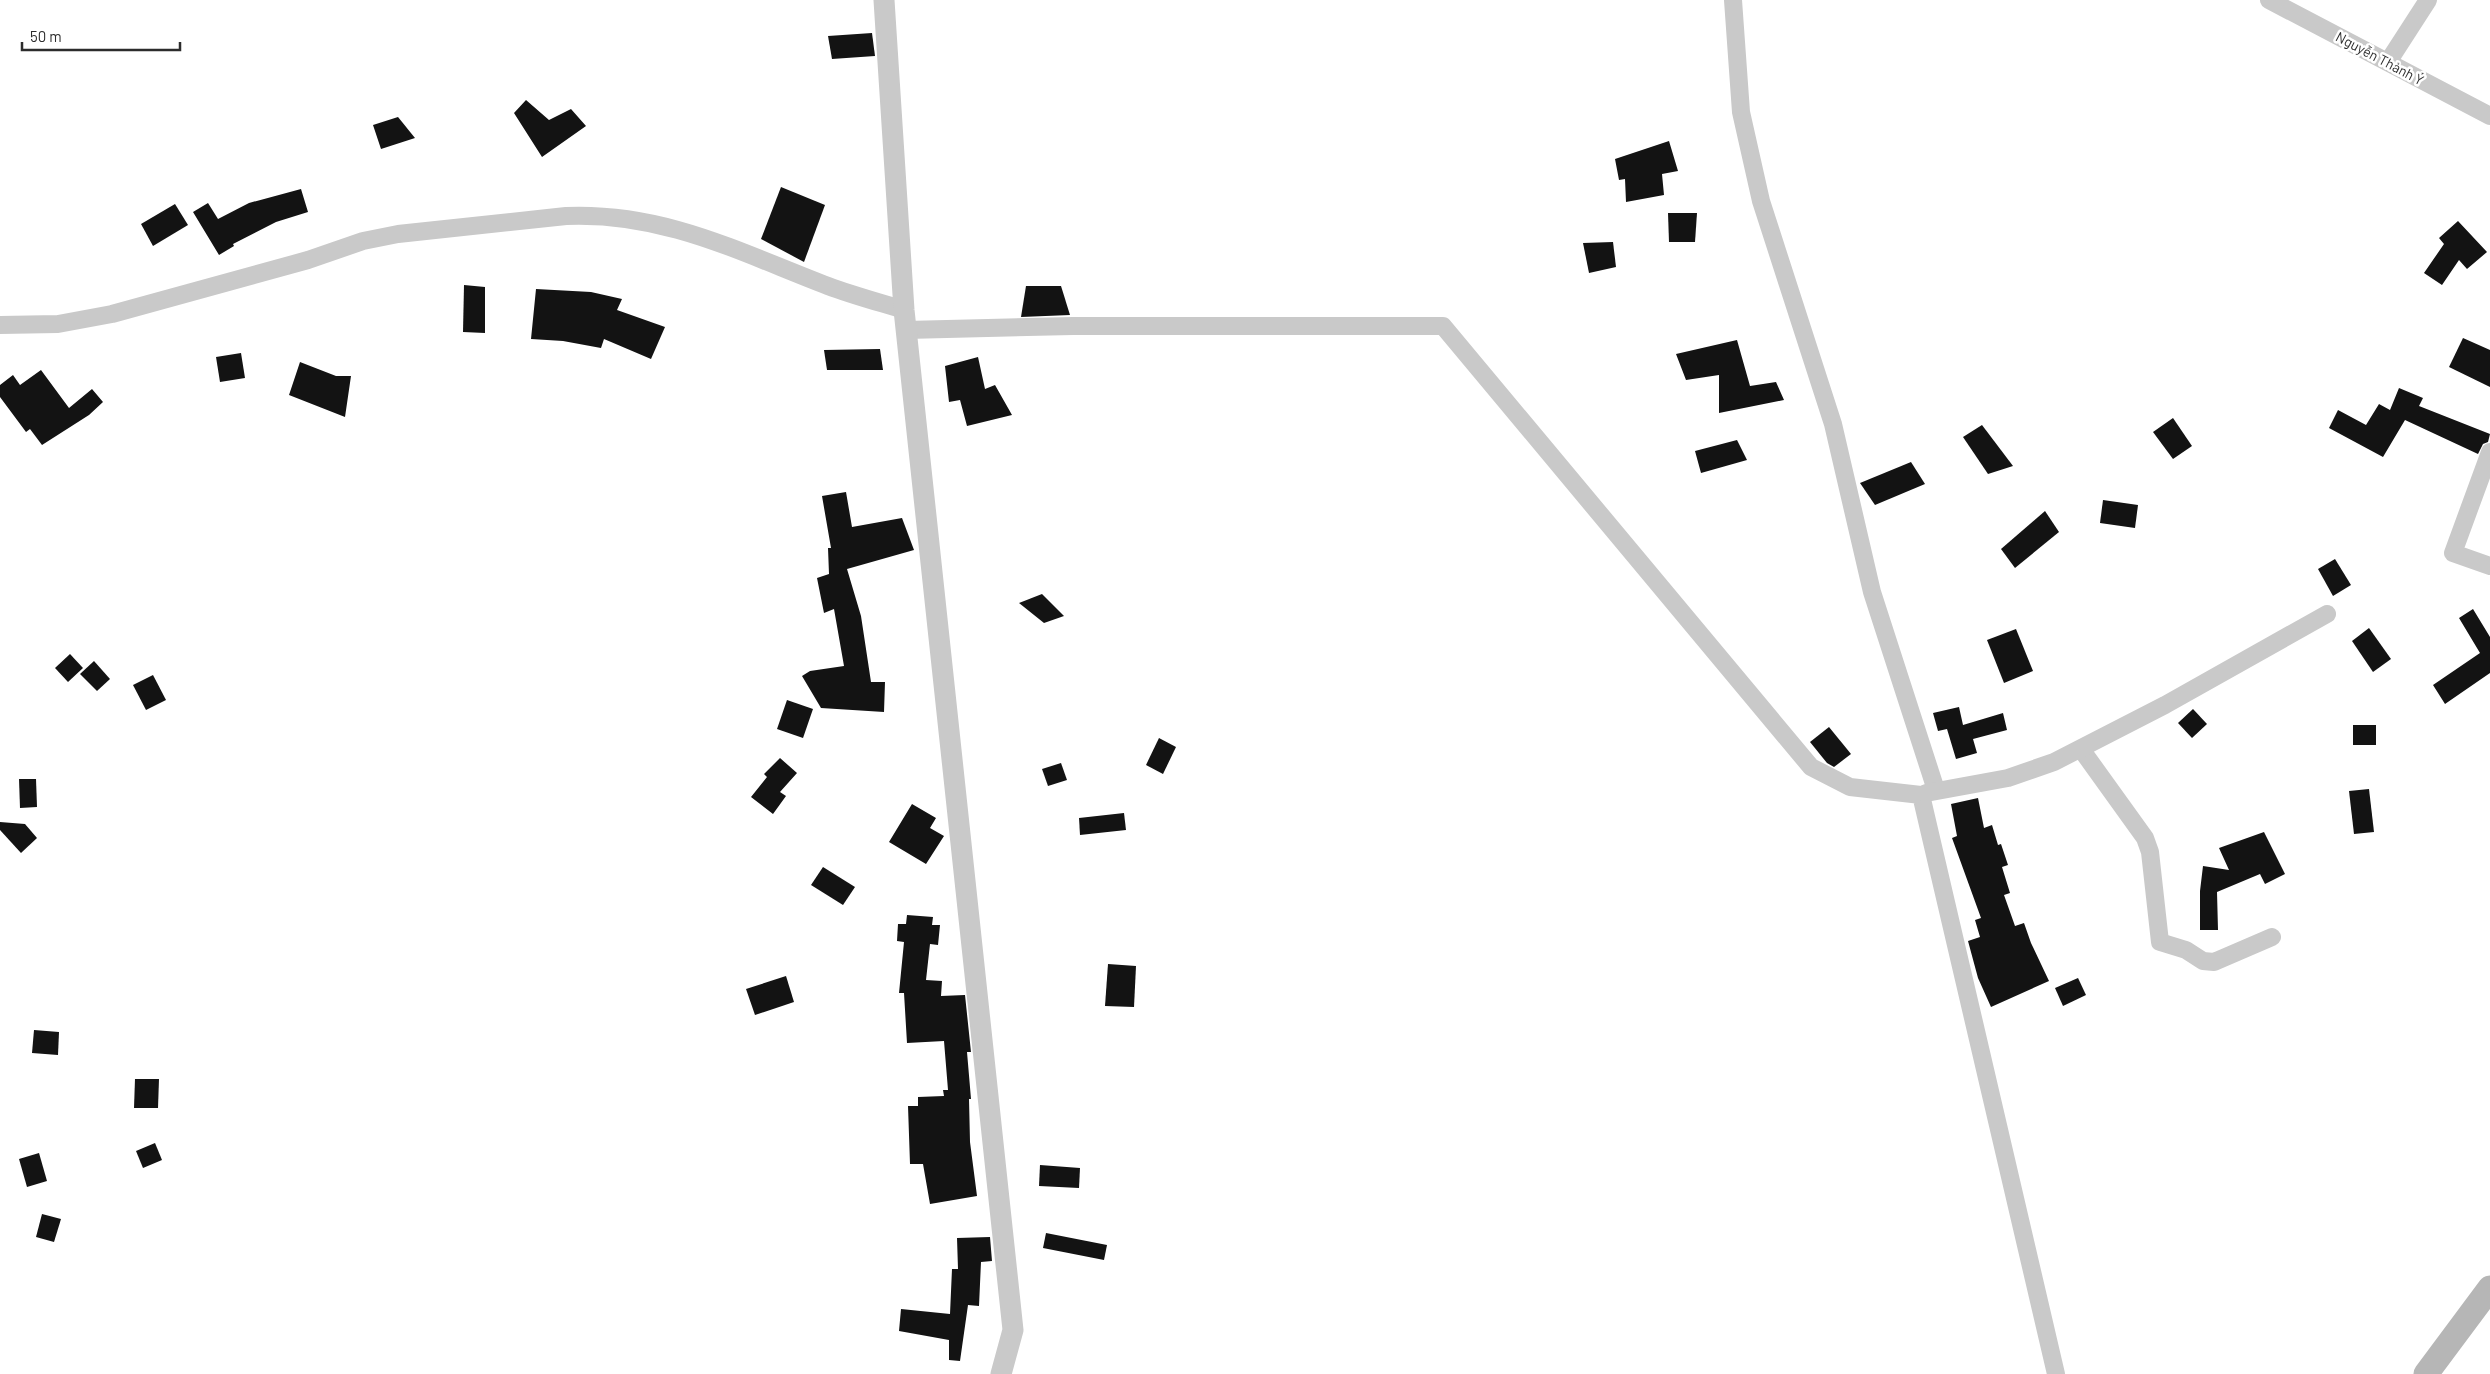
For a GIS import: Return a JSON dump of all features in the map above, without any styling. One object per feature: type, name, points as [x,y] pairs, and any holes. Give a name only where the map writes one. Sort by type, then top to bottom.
[{"type":"main road","points":[[2426,1374],[2490,1288]]},
{"type":"street","points":[[884,0],[905,320],[1013,1330],[1000,1374]]},
{"type":"street","points":[[1733,0],[1741,112],[1759,192],[1833,424],[1872,592],[1928,793],[2056,1374]]},
{"type":"street","name":"Nguyễn Thành Ý","points":[[2270,0],[2490,116]]},
{"type":"street","points":[[2388,62],[2428,0]]},
{"type":"street","points":[[0,326],[58,324],[112,314],[308,260],[363,241],[398,234],[566,216],[593,215],[634,219],[680,229],[741,251],[905,320],[1073,326],[1443,326],[1812,767],[1850,787],[1928,793],[2008,778],[2054,762],[2191,691],[2327,614]]},
{"type":"street","points":[[2490,452],[2453,553],[2490,566]]},
{"type":"street","points":[[2081,749],[2145,838],[2150,852],[2160,942],[2186,950],[2203,961],[2214,962],[2272,937]]},
{"type":"building","points":[[872,33],[875,56],[832,59],[828,36]]},
{"type":"building","points":[[526,100],[549,120],[571,109],[586,126],[542,157],[514,113]]},
{"type":"building","points":[[398,117],[415,138],[381,149],[373,125]]},
{"type":"building","points":[[1669,141],[1678,171],[1662,174],[1664,195],[1626,202],[1625,179],[1619,180],[1615,159]]},
{"type":"building","points":[[781,187],[825,205],[804,262],[761,239]]},
{"type":"building","points":[[301,189],[308,212],[276,222],[233,244],[234,246],[219,255],[193,212],[208,203],[218,219],[249,203]]},
{"type":"building","points":[[175,204],[188,225],[153,246],[141,224]]},
{"type":"building","points":[[1668,213],[1697,213],[1695,242],[1669,242]]},
{"type":"building","points":[[2458,221],[2487,252],[2467,269],[2459,260],[2442,285],[2424,273],[2444,244],[2439,238]]},
{"type":"building","points":[[1613,242],[1616,267],[1589,273],[1583,243]]},
{"type":"building","points":[[464,285],[485,287],[485,333],[463,332]]},
{"type":"building","points":[[1026,286],[1061,286],[1070,315],[1021,317]]},
{"type":"building","points":[[536,289],[591,292],[622,299],[617,310],[665,327],[651,359],[604,339],[601,348],[563,341],[531,339]]},
{"type":"building","points":[[2463,338],[2490,350],[2490,387],[2449,367]]},
{"type":"building","points":[[1737,340],[1750,386],[1776,382],[1784,400],[1719,413],[1719,375],[1686,380],[1676,354]]},
{"type":"building","points":[[880,349],[883,370],[827,370],[824,350]]},
{"type":"building","points":[[241,353],[245,378],[220,382],[216,357]]},
{"type":"building","points":[[978,357],[985,389],[995,385],[1012,415],[967,426],[960,400],[949,402],[945,366]]},
{"type":"building","points":[[300,362],[336,376],[351,376],[345,417],[289,395]]},
{"type":"building","points":[[41,370],[69,408],[92,389],[103,402],[89,415],[42,445],[30,429],[26,432],[0,397],[0,385],[13,375],[20,385]]},
{"type":"building","points":[[2399,388],[2423,398],[2419,406],[2490,434],[2488,442],[2483,444],[2478,454],[2405,420],[2383,457],[2329,428],[2338,410],[2366,425],[2379,404],[2390,410]]},
{"type":"building","points":[[2173,418],[2192,446],[2173,459],[2153,432]]},
{"type":"building","points":[[1982,425],[2013,466],[1988,474],[1963,437]]},
{"type":"building","points":[[1737,440],[1747,460],[1701,473],[1695,451]]},
{"type":"building","points":[[1911,462],[1925,484],[1875,505],[1860,483]]},
{"type":"building","points":[[846,492],[852,527],[902,518],[914,550],[847,569],[861,616],[871,682],[885,682],[884,712],[821,708],[802,676],[810,671],[844,666],[834,609],[824,613],[817,578],[829,574],[828,548],[831,548],[822,496]]},
{"type":"building","points":[[2103,500],[2138,505],[2135,528],[2100,523]]},
{"type":"building","points":[[2045,511],[2059,532],[2015,568],[2001,549]]},
{"type":"building","points":[[2335,559],[2351,585],[2333,596],[2318,569]]},
{"type":"building","points":[[1042,594],[1064,616],[1044,623],[1019,603]]},
{"type":"building","points":[[2473,609],[2490,637],[2490,673],[2445,704],[2433,685],[2480,653],[2459,618]]},
{"type":"building","points":[[2369,628],[2391,659],[2373,672],[2352,641]]},
{"type":"building","points":[[2016,629],[2033,671],[2004,683],[1987,640]]},
{"type":"building","points":[[70,654],[83,668],[68,682],[55,668]]},
{"type":"building","points":[[94,661],[110,679],[97,691],[80,674]]},
{"type":"building","points":[[153,675],[166,700],[146,710],[133,685]]},
{"type":"building","points":[[787,700],[813,709],[803,738],[777,729]]},
{"type":"building","points":[[1959,707],[1963,725],[2003,713],[2007,730],[1973,739],[1977,753],[1956,759],[1947,729],[1938,731],[1933,713]]},
{"type":"building","points":[[2193,709],[2207,724],[2192,738],[2178,723]]},
{"type":"building","points":[[2353,725],[2376,725],[2376,745],[2353,745]]},
{"type":"building","points":[[1829,727],[1851,754],[1834,767],[1827,763],[1810,742]]},
{"type":"building","points":[[1159,738],[1176,747],[1163,774],[1146,765]]},
{"type":"building","points":[[780,758],[797,773],[780,792],[786,796],[773,814],[751,797],[767,777],[764,774]]},
{"type":"building","points":[[1061,763],[1067,780],[1048,786],[1042,769]]},
{"type":"building","points":[[19,779],[36,779],[37,807],[20,808]]},
{"type":"building","points":[[2369,789],[2374,832],[2354,834],[2349,791]]},
{"type":"building","points":[[1978,798],[1984,828],[1992,825],[1998,845],[2001,844],[2008,865],[2002,867],[2010,893],[2004,895],[2015,926],[2024,923],[2049,981],[1991,1007],[1978,978],[1968,941],[1980,937],[1975,920],[1981,918],[1952,838],[1957,836],[1951,804]]},
{"type":"building","points":[[912,804],[936,818],[930,828],[944,836],[926,864],[889,842]]},
{"type":"building","points":[[1124,813],[1126,830],[1080,835],[1079,818]]},
{"type":"building","points":[[0,822],[25,824],[37,838],[21,853],[0,830]]},
{"type":"building","points":[[2264,832],[2285,874],[2265,884],[2260,874],[2217,892],[2218,930],[2200,930],[2200,891],[2203,866],[2229,870],[2219,848]]},
{"type":"building","points":[[823,867],[855,887],[843,905],[811,885]]},
{"type":"building","points":[[907,915],[933,917],[932,925],[940,925],[938,945],[930,944],[926,980],[942,981],[941,996],[965,995],[971,1052],[967,1052],[971,1099],[969,1099],[970,1142],[977,1196],[930,1204],[923,1164],[910,1164],[908,1106],[918,1106],[918,1097],[944,1096],[943,1090],[948,1090],[944,1041],[907,1043],[904,993],[899,993],[904,942],[897,941],[898,924],[906,924]]},
{"type":"building","points":[[1108,964],[1136,966],[1134,1007],[1105,1006]]},
{"type":"building","points":[[786,976],[794,1002],[755,1015],[746,989]]},
{"type":"building","points":[[2078,978],[2086,995],[2063,1006],[2055,988]]},
{"type":"building","points":[[34,1030],[59,1032],[58,1055],[32,1053]]},
{"type":"building","points":[[135,1079],[159,1079],[158,1108],[134,1108]]},
{"type":"building","points":[[155,1143],[162,1160],[143,1168],[136,1151]]},
{"type":"building","points":[[39,1153],[47,1181],[27,1187],[19,1159]]},
{"type":"building","points":[[1040,1165],[1080,1168],[1079,1188],[1039,1186]]},
{"type":"building","points":[[42,1214],[61,1219],[54,1242],[36,1237]]},
{"type":"building","points":[[1046,1233],[1107,1245],[1104,1260],[1043,1248]]},
{"type":"building","points":[[990,1237],[992,1261],[981,1262],[979,1306],[968,1305],[960,1361],[949,1360],[949,1340],[899,1331],[901,1309],[950,1314],[952,1269],[958,1269],[957,1238]]}]
